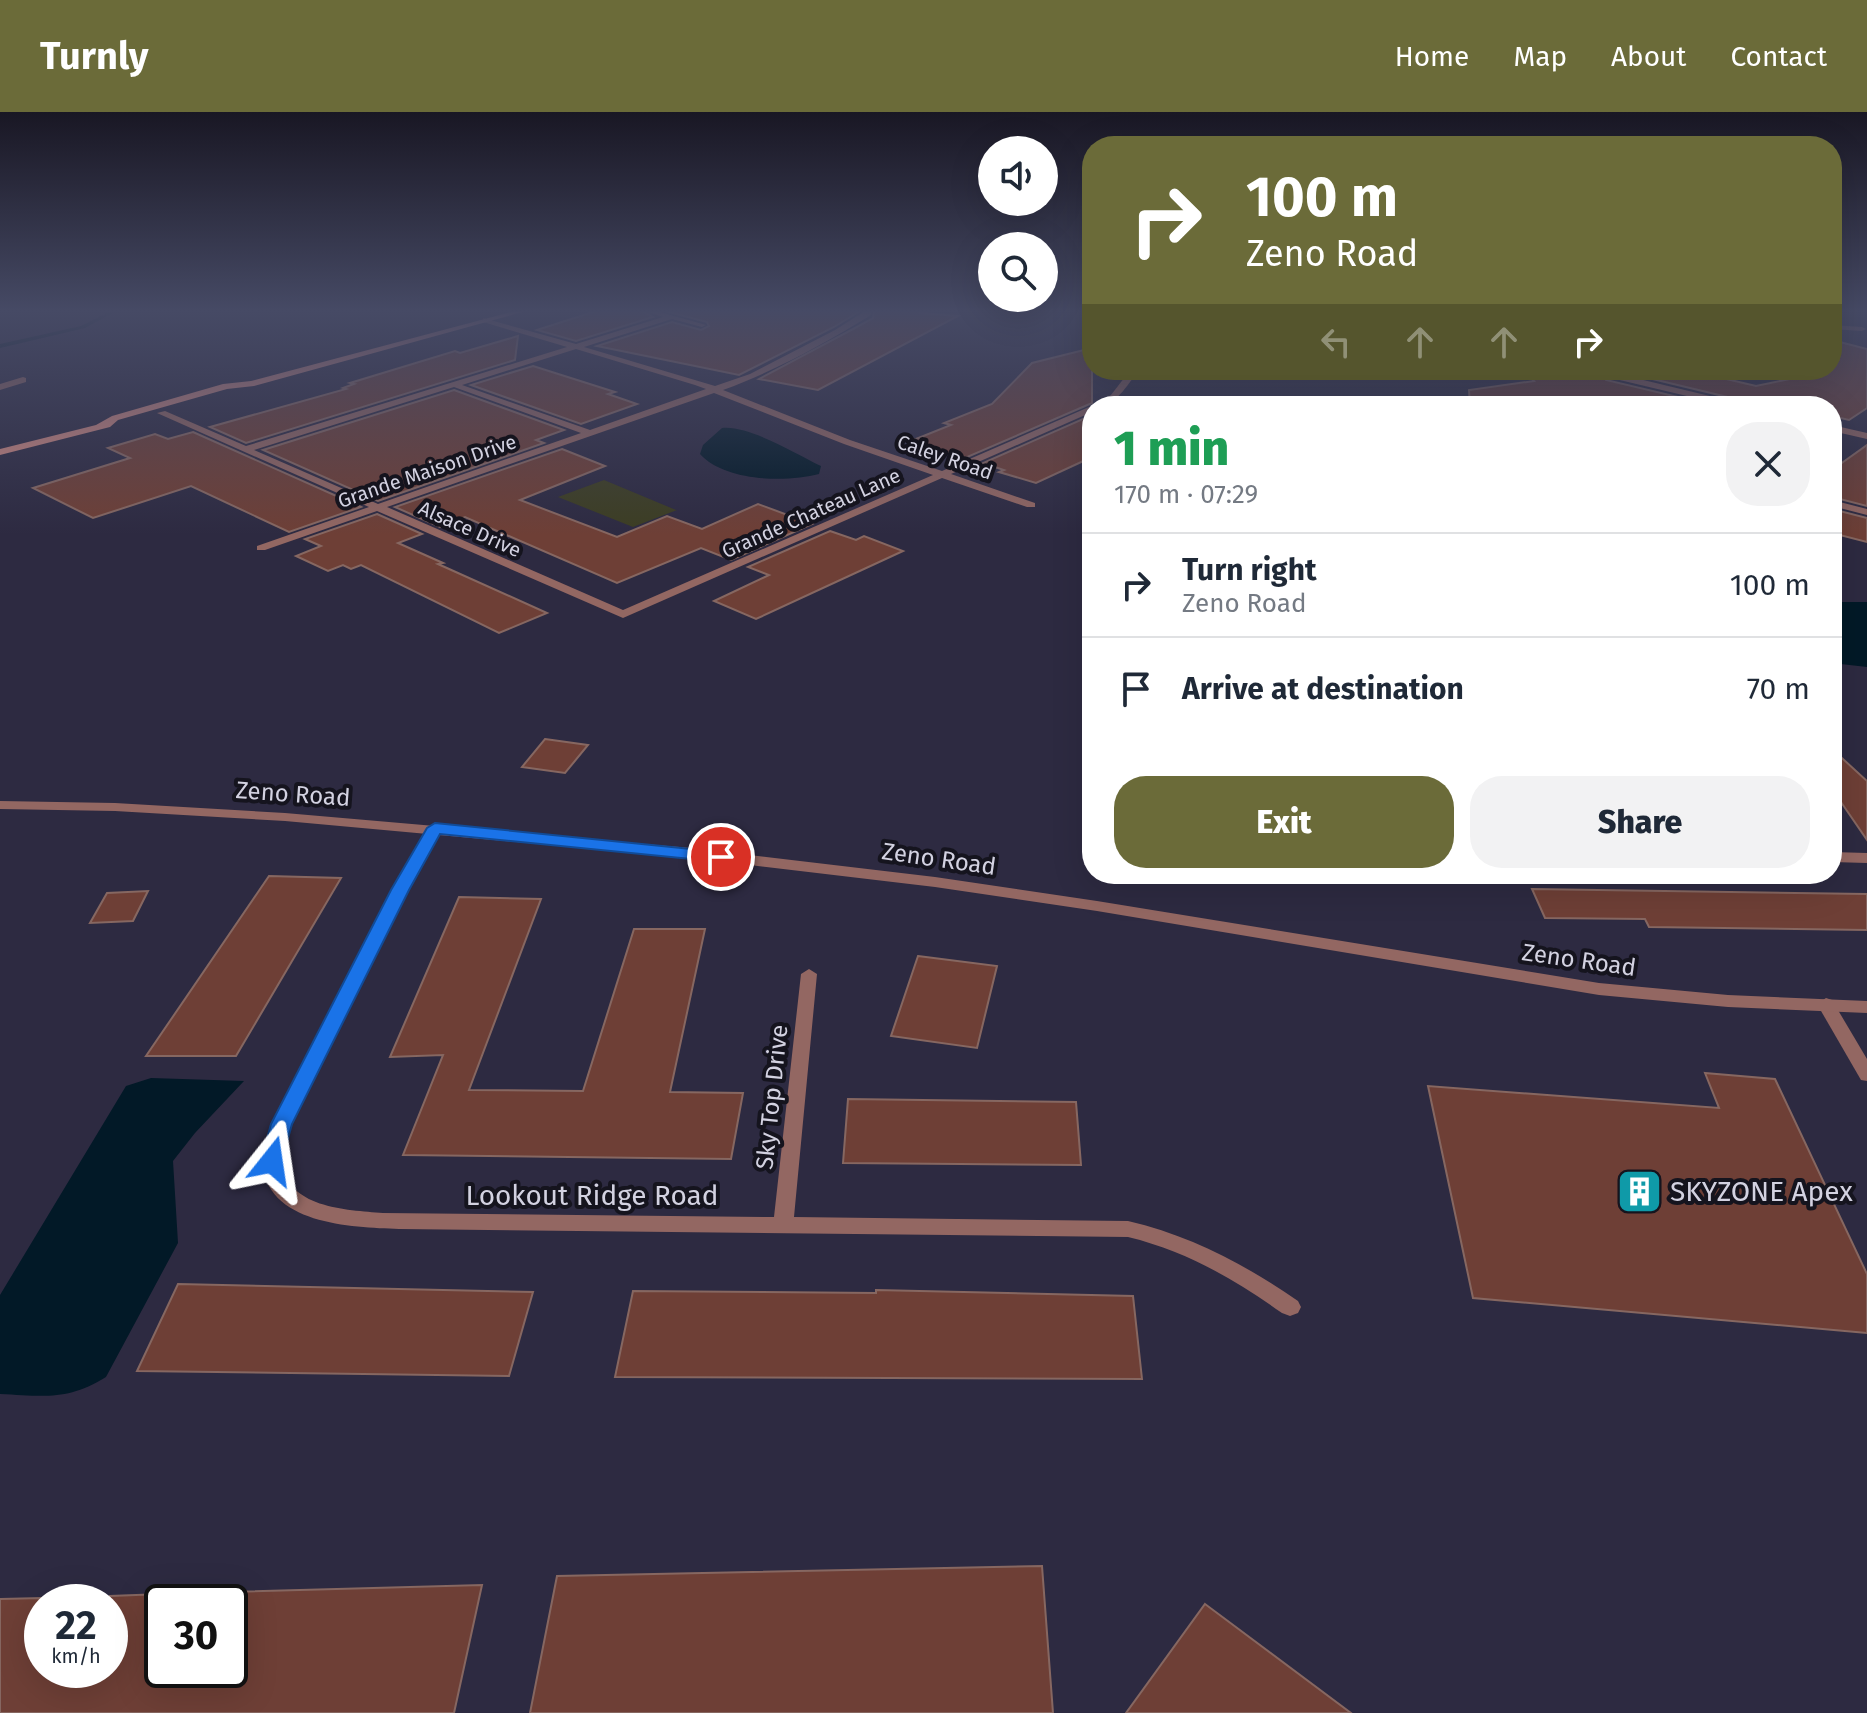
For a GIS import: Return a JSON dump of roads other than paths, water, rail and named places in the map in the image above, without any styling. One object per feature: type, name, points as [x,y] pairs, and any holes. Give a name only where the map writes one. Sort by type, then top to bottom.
[{"type":"main road","points":[[100,426],[115,418],[230,386]]},
{"type":"main road","points":[[0,452],[162,413],[248,386]]},
{"type":"street","points":[[247,449],[453,386]]},
{"type":"street","points":[[457,386],[590,433]]},
{"type":"street","name":"Caley Road","points":[[701,386],[833,437],[1031,505]]},
{"type":"street","name":"Grande Maison Drive","points":[[261,548],[726,386]]},
{"type":"street","points":[[1655,386],[1698,396]]},
{"type":"street","name":"Alsace Drive","points":[[162,413],[623,614],[720,573]]},
{"type":"street","name":"Grande Chateau Lane","points":[[720,573],[1082,413]]},
{"type":"street","points":[[1842,432],[1867,436]]},
{"type":"street","points":[[1842,506],[1867,512]]},
{"type":"street","name":"Zeno Road","points":[[0,805],[115,807],[435,828],[691,853],[935,882],[1236,927],[1599,989],[1728,1001],[1867,1007]]},
{"type":"street","name":"Lookout Ridge Road","points":[[435,828],[400,890],[281,1124],[272,1161],[275,1179],[287,1193],[309,1208],[352,1219],[1128,1229],[1189,1245],[1225,1262],[1290,1307]]},
{"type":"street","points":[[1842,857],[1867,858]]},
{"type":"street","name":"Sky Top Drive","points":[[783,1224],[809,974]]},
{"type":"street","points":[[1826,1004],[1867,1075]]},
{"type":"water","points":[[722,428],[745,431],[772,441],[821,466],[819,474],[773,479],[724,470],[700,454],[703,445]]},
{"type":"water","points":[[1842,602],[1867,602],[1867,667],[1842,664]]},
{"type":"water","points":[[151,1078],[244,1081],[173,1161],[178,1243],[106,1377],[79,1390],[55,1395],[0,1394],[0,1295],[126,1086]]},
{"type":"place","name":"SKYZONE Apex","points":[[1639,1191]]}]
